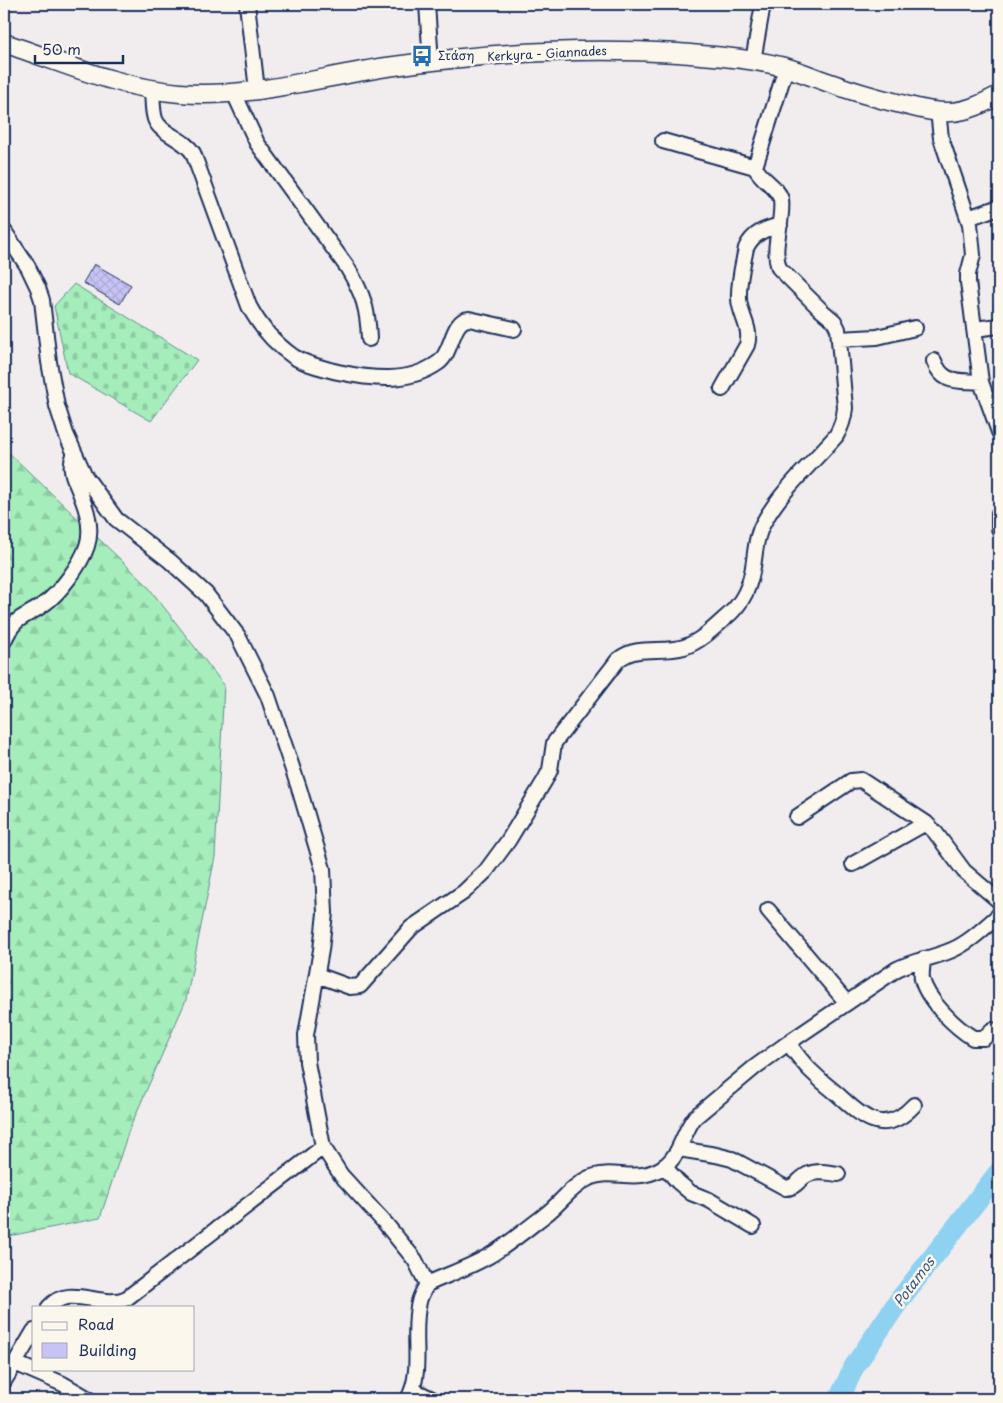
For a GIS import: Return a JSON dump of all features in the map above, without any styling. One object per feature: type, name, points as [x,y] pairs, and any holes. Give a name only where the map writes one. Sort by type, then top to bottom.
[{"type":"main road","name":"Kerkyra - Giannades","points":[[4,43],[111,80],[152,90],[194,94],[234,93],[257,90],[388,67],[431,62],[546,52],[620,50],[718,56],[753,61],[786,68],[865,95],[938,111],[964,110],[999,95]]},
{"type":"street","points":[[247,4],[257,90]]},
{"type":"street","points":[[427,4],[431,62]]},
{"type":"street","points":[[753,61],[763,4]]},
{"type":"street","points":[[316,975],[350,987],[360,986],[411,928],[464,892],[486,871],[508,842],[545,780],[550,770],[554,743],[618,660],[626,654],[636,651],[683,647],[697,640],[725,619],[740,604],[749,584],[756,540],[764,520],[779,500],[836,436],[842,426],[845,408],[838,329],[834,320],[821,310],[779,268],[776,260],[782,205],[779,193],[758,174],[755,167],[786,68]]},
{"type":"street","points":[[152,90],[155,120],[159,126],[182,141],[193,153],[248,306],[272,340],[296,358],[318,367],[360,377],[404,377],[427,370],[443,359],[457,326],[462,320],[469,319],[514,329]]},
{"type":"street","points":[[234,93],[257,143],[347,267],[360,289],[366,307],[369,339]]},
{"type":"street","points":[[938,111],[941,138],[968,218],[973,255],[968,274],[981,382],[999,432]]},
{"type":"street","points":[[664,141],[755,167]]},
{"type":"street","points":[[968,218],[999,207]]},
{"type":"street","points":[[722,389],[747,345],[749,338],[748,327],[739,299],[746,248],[756,235],[764,230],[780,225]]},
{"type":"street","points":[[4,231],[28,267],[42,300],[49,362],[57,406],[74,455],[85,476],[116,520],[170,562],[206,594],[238,636],[268,696],[323,869],[324,913],[306,1034],[307,1062],[323,1148],[341,1175],[385,1223],[415,1260],[427,1284]]},
{"type":"street","points":[[974,329],[999,326]]},
{"type":"street","points":[[839,338],[878,337],[915,328]]},
{"type":"street","points":[[934,361],[938,372],[943,377],[981,382]]},
{"type":"street","points":[[4,641],[9,630],[21,617],[45,604],[71,576],[86,547],[89,535],[88,518],[71,471],[71,462],[74,455]]},
{"type":"street","points":[[999,513],[999,529]]},
{"type":"street","points":[[797,817],[852,781],[858,779],[863,781],[926,824],[935,832],[964,871],[999,901]]},
{"type":"street","points":[[853,864],[926,824]]},
{"type":"street","points":[[768,910],[847,1003]]},
{"type":"street","points":[[432,1399],[410,1395],[419,1302],[427,1284],[488,1256],[550,1212],[578,1185],[589,1178],[607,1175],[634,1177],[645,1175],[664,1166],[675,1157],[687,1127],[695,1117],[755,1067],[897,969],[908,963],[954,949],[999,914]]},
{"type":"street","points":[[923,959],[922,979],[926,989],[941,1011],[973,1038],[984,1038],[992,1030]]},
{"type":"street","points":[[788,1043],[809,1070],[862,1116],[879,1122],[892,1121],[906,1114],[914,1105]]},
{"type":"street","points":[[50,1306],[58,1299],[68,1296],[115,1301],[127,1298],[323,1148]]},
{"type":"street","points":[[679,1149],[732,1159],[786,1188],[792,1187],[802,1178],[813,1172],[838,1174]]},
{"type":"street","points":[[664,1166],[691,1193],[709,1200],[753,1226]]},
{"type":"street","points":[[4,1381],[32,1334]]},
{"type":"street","points":[[15,1363],[62,1384],[89,1399]]},
{"type":"green space","points":[[74,284],[197,360],[151,421],[68,373],[54,306]]},
{"type":"green space","points":[[4,448],[146,584],[224,685],[215,857],[186,1000],[129,1130],[100,1218],[4,1237]]},
{"type":"building","points":[[94,264],[131,285],[120,304],[83,283]]},
{"type":"waterway","name":"Potamos","points":[[839,1399],[854,1367],[898,1302],[999,1172]]},
{"type":"place","name":"Στάση","points":[[422,56]]}]
